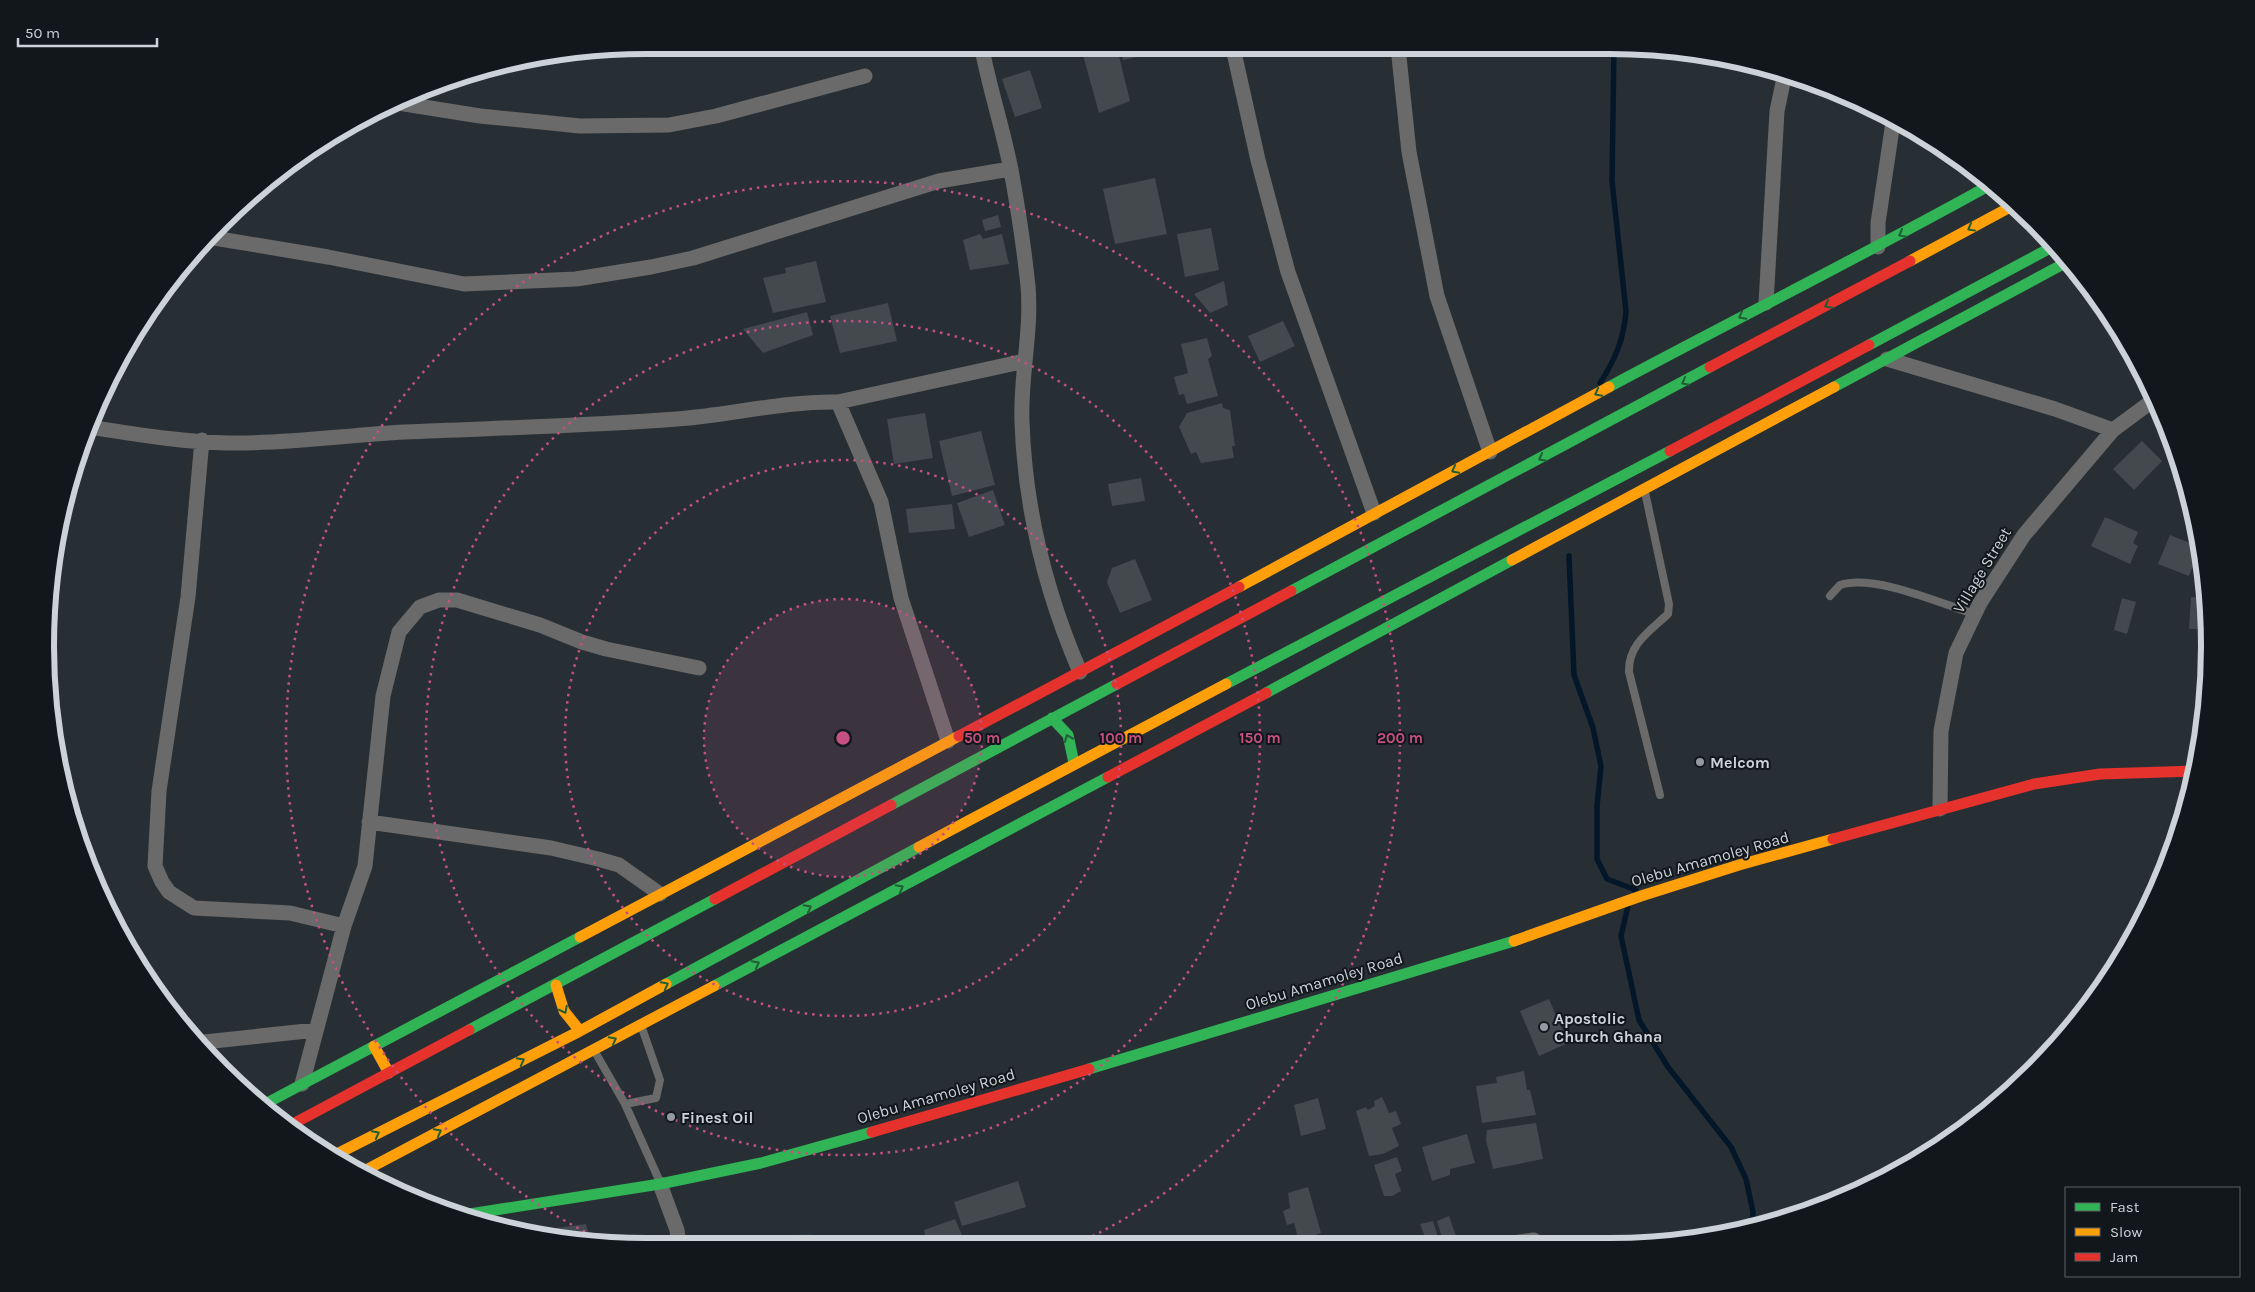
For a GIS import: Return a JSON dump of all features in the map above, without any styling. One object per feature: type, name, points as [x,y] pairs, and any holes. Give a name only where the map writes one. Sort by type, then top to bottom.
[{"type":"street","points":[[983,54],[1010,169],[1028,287],[1029,324],[1022,421],[1027,482],[1039,553],[1062,631],[1080,672]]},
{"type":"street","points":[[1233,54],[1258,160],[1288,272],[1374,513]]},
{"type":"street","points":[[1399,54],[1409,152],[1437,296],[1490,452]]},
{"type":"street","points":[[407,104],[480,116],[580,126],[669,125],[716,116],[865,76]]},
{"type":"street","points":[[1766,303],[1777,111],[1783,80]]},
{"type":"street","points":[[1878,247],[1878,223],[1892,126]]},
{"type":"street","points":[[217,238],[328,257],[464,284],[576,279],[693,258],[939,181],[1010,169]]},
{"type":"street","points":[[269,1102],[1080,672],[1766,303],[1878,247],[1984,188]]},
{"type":"street","points":[[295,1123],[2007,208]]},
{"type":"street","points":[[340,1153],[580,1031],[1074,764],[1566,507],[2048,249]]},
{"type":"street","points":[[368,1169],[1008,831],[2062,265]]},
{"type":"street","points":[[1887,358],[2055,409],[2113,430]]},
{"type":"street","points":[[96,428],[227,443],[298,441],[376,434],[678,419],[774,405],[813,401],[838,402],[967,376],[1025,361]]},
{"type":"street","points":[[838,402],[881,502],[901,598],[948,742]]},
{"type":"street","name":"Village Street","points":[[1940,809],[1942,731],[1956,653],[1974,614],[2024,535],[2113,430],[2149,403]]},
{"type":"street","points":[[202,440],[188,597],[159,791],[155,866],[169,892],[178,900],[194,908],[290,913],[344,926]]},
{"type":"street","points":[[302,1084],[344,926],[365,866],[383,696],[399,632],[420,607],[439,600],[457,600],[540,625],[582,642],[606,649],[699,668]]},
{"type":"street","points":[[1052,718],[1068,735],[1074,764]]},
{"type":"street","name":"Olebu Amamoley Road","points":[[476,1213],[660,1184],[761,1163],[1044,1082],[1516,940],[1641,896],[1739,865],[2034,784],[2100,774],[2188,771]]},
{"type":"street","points":[[369,822],[551,848],[598,859],[619,865],[660,894]]},
{"type":"street","points":[[556,985],[564,1011],[580,1031]]},
{"type":"street","points":[[206,1042],[316,1030]]},
{"type":"street","points":[[374,1046],[389,1073]]},
{"type":"street","points":[[660,1184],[678,1238]]},
{"type":"lane","points":[[1645,490],[1669,604],[1668,614],[1642,637],[1634,648],[1629,662],[1660,795]]},
{"type":"lane","points":[[1830,596],[1840,584],[1867,583],[1898,589],[1974,614]]},
{"type":"lane","points":[[625,1104],[656,1098],[660,1080],[641,1025]]},
{"type":"lane","points":[[594,1050],[625,1104],[660,1184]]},
{"type":"shaded area","points":[[812,1233],[812,1238],[758,1238]]},
{"type":"building","points":[[1083,54],[1118,54],[1130,101],[1099,113]]},
{"type":"building","points":[[1122,54],[1152,54],[1123,60]]},
{"type":"building","points":[[1030,70],[1042,108],[1015,117],[1002,79]]},
{"type":"building","points":[[1155,178],[1167,234],[1115,244],[1103,189]]},
{"type":"building","points":[[998,215],[1001,227],[985,231],[982,220]]},
{"type":"building","points":[[1211,228],[1219,270],[1185,277],[1177,234]]},
{"type":"building","points":[[980,234],[983,239],[1002,234],[1009,264],[970,270],[963,240]]},
{"type":"building","points":[[816,261],[826,302],[773,313],[763,278],[786,273],[785,268]]},
{"type":"building","points":[[1224,281],[1228,305],[1210,313],[1194,294]]},
{"type":"building","points":[[888,303],[897,341],[840,353],[830,316]]},
{"type":"building","points":[[807,312],[813,335],[763,353],[743,329]]},
{"type":"building","points":[[1283,321],[1295,346],[1260,362],[1248,336]]},
{"type":"building","points":[[1207,338],[1212,356],[1208,359],[1218,396],[1187,404],[1184,394],[1179,395],[1174,377],[1188,373],[1181,344]]},
{"type":"building","points":[[1222,403],[1223,408],[1230,410],[1235,446],[1232,446],[1234,458],[1201,463],[1196,452],[1191,454],[1179,427],[1187,413]]},
{"type":"building","points":[[925,413],[933,458],[894,464],[887,419]]},
{"type":"building","points":[[981,431],[995,485],[952,496],[939,441]]},
{"type":"building","points":[[2142,441],[2162,461],[2134,490],[2113,469]]},
{"type":"building","points":[[1141,478],[1145,501],[1112,506],[1108,484]]},
{"type":"building","points":[[993,490],[1005,525],[969,537],[957,503]]},
{"type":"building","points":[[952,504],[955,529],[909,533],[906,509]]},
{"type":"building","points":[[2105,517],[2138,532],[2133,543],[2138,546],[2130,564],[2091,546]]},
{"type":"building","points":[[2170,535],[2192,544],[2195,561],[2189,576],[2158,564]]},
{"type":"building","points":[[1135,559],[1152,600],[1120,613],[1107,582],[1112,568]]},
{"type":"building","points":[[2191,597],[2199,598],[2201,629],[2189,629]]},
{"type":"building","points":[[2122,598],[2136,602],[2127,634],[2114,630]]},
{"type":"building","name":"Apostolic Church Ghana","points":[[1549,999],[1568,1043],[1539,1056],[1520,1011]]},
{"type":"building","points":[[1524,1071],[1527,1090],[1530,1090],[1536,1115],[1482,1123],[1476,1086],[1497,1083],[1496,1077]]},
{"type":"building","points":[[1382,1097],[1389,1113],[1396,1111],[1401,1124],[1392,1128],[1399,1146],[1383,1154],[1369,1156],[1356,1111],[1366,1107],[1368,1110],[1375,1106],[1374,1101]]},
{"type":"building","points":[[1318,1098],[1326,1129],[1301,1136],[1294,1105]]},
{"type":"building","points":[[1536,1123],[1543,1159],[1493,1169],[1486,1140],[1487,1130]]},
{"type":"building","points":[[1467,1134],[1475,1163],[1450,1169],[1450,1175],[1432,1181],[1422,1147]]},
{"type":"building","points":[[1397,1157],[1402,1171],[1395,1174],[1401,1191],[1392,1196],[1384,1196],[1374,1165]]},
{"type":"building","points":[[1018,1181],[1026,1207],[962,1226],[954,1202]]},
{"type":"building","points":[[1308,1187],[1321,1233],[1307,1238],[1298,1238],[1294,1223],[1287,1225],[1283,1211],[1290,1208],[1288,1193]]},
{"type":"building","points":[[1449,1216],[1456,1236],[1442,1238],[1437,1221]]},
{"type":"building","points":[[955,1219],[963,1238],[926,1238],[924,1230]]},
{"type":"building","points":[[1433,1221],[1438,1238],[1426,1238],[1420,1224]]},
{"type":"building","points":[[586,1224],[589,1235],[569,1233],[546,1229]]},
{"type":"waterway","points":[[1600,383],[1618,349],[1626,311],[1612,181],[1614,54]]},
{"type":"waterway","points":[[1569,556],[1574,675],[1593,728],[1601,766],[1597,806],[1597,859],[1607,879],[1635,891]]},
{"type":"waterway","points":[[1628,906],[1621,936],[1639,1020],[1668,1067],[1731,1147],[1746,1179],[1753,1212],[1752,1220]]},
{"type":"traffic: fast","points":[[1609,387],[1984,188]]},
{"type":"traffic: fast","points":[[1869,345],[2048,249]]},
{"type":"traffic: fast","points":[[1834,387],[2062,265]]},
{"type":"traffic: fast","points":[[1291,591],[1710,367]]},
{"type":"traffic: fast","points":[[1226,684],[1670,451]]},
{"type":"traffic: fast","points":[[1266,693],[1512,560]]},
{"type":"traffic: fast","points":[[891,805],[1117,684]]},
{"type":"traffic: fast","points":[[1052,718],[1068,735],[1074,763]]},
{"type":"traffic: fast","points":[[714,986],[1108,777]]},
{"type":"traffic: fast","points":[[666,984],[919,847]]},
{"type":"traffic: fast","points":[[469,1030],[715,899]]},
{"type":"traffic: fast","points":[[269,1102],[580,937]]},
{"type":"traffic: fast","points":[[1089,1069],[1514,941]]},
{"type":"traffic: fast","points":[[476,1213],[660,1184],[761,1163],[872,1132]]},
{"type":"traffic: slow","points":[[1910,261],[2007,209]]},
{"type":"traffic: slow","points":[[1239,587],[1609,387]]},
{"type":"traffic: slow","points":[[1512,560],[1834,387]]},
{"type":"traffic: slow","points":[[919,847],[1226,684]]},
{"type":"traffic: slow","points":[[580,937],[959,736]]},
{"type":"traffic: slow","points":[[1514,941],[1641,896],[1739,865],[1833,839]]},
{"type":"traffic: slow","points":[[340,1153],[580,1031],[666,984]]},
{"type":"traffic: slow","points":[[556,985],[564,1011],[580,1031]]},
{"type":"traffic: slow","points":[[368,1169],[714,986]]},
{"type":"traffic: slow","points":[[374,1046],[389,1073]]},
{"type":"traffic: jam","points":[[1710,367],[1910,261]]},
{"type":"traffic: jam","points":[[1670,451],[1869,345]]},
{"type":"traffic: jam","points":[[959,736],[1239,587]]},
{"type":"traffic: jam","points":[[1117,684],[1291,591]]},
{"type":"traffic: jam","points":[[1108,777],[1266,693]]},
{"type":"traffic: jam","points":[[1833,839],[2034,784],[2100,774],[2188,771]]},
{"type":"traffic: jam","points":[[715,899],[891,805]]},
{"type":"traffic: jam","points":[[295,1123],[469,1030]]},
{"type":"traffic: jam","points":[[872,1132],[1089,1069]]},
{"type":"place","name":"Melcom","points":[[1700,762]]},
{"type":"place","name":"Apostolic Church Ghana","points":[[1544,1027]]},
{"type":"place","name":"Finest Oil","points":[[671,1117]]}]
